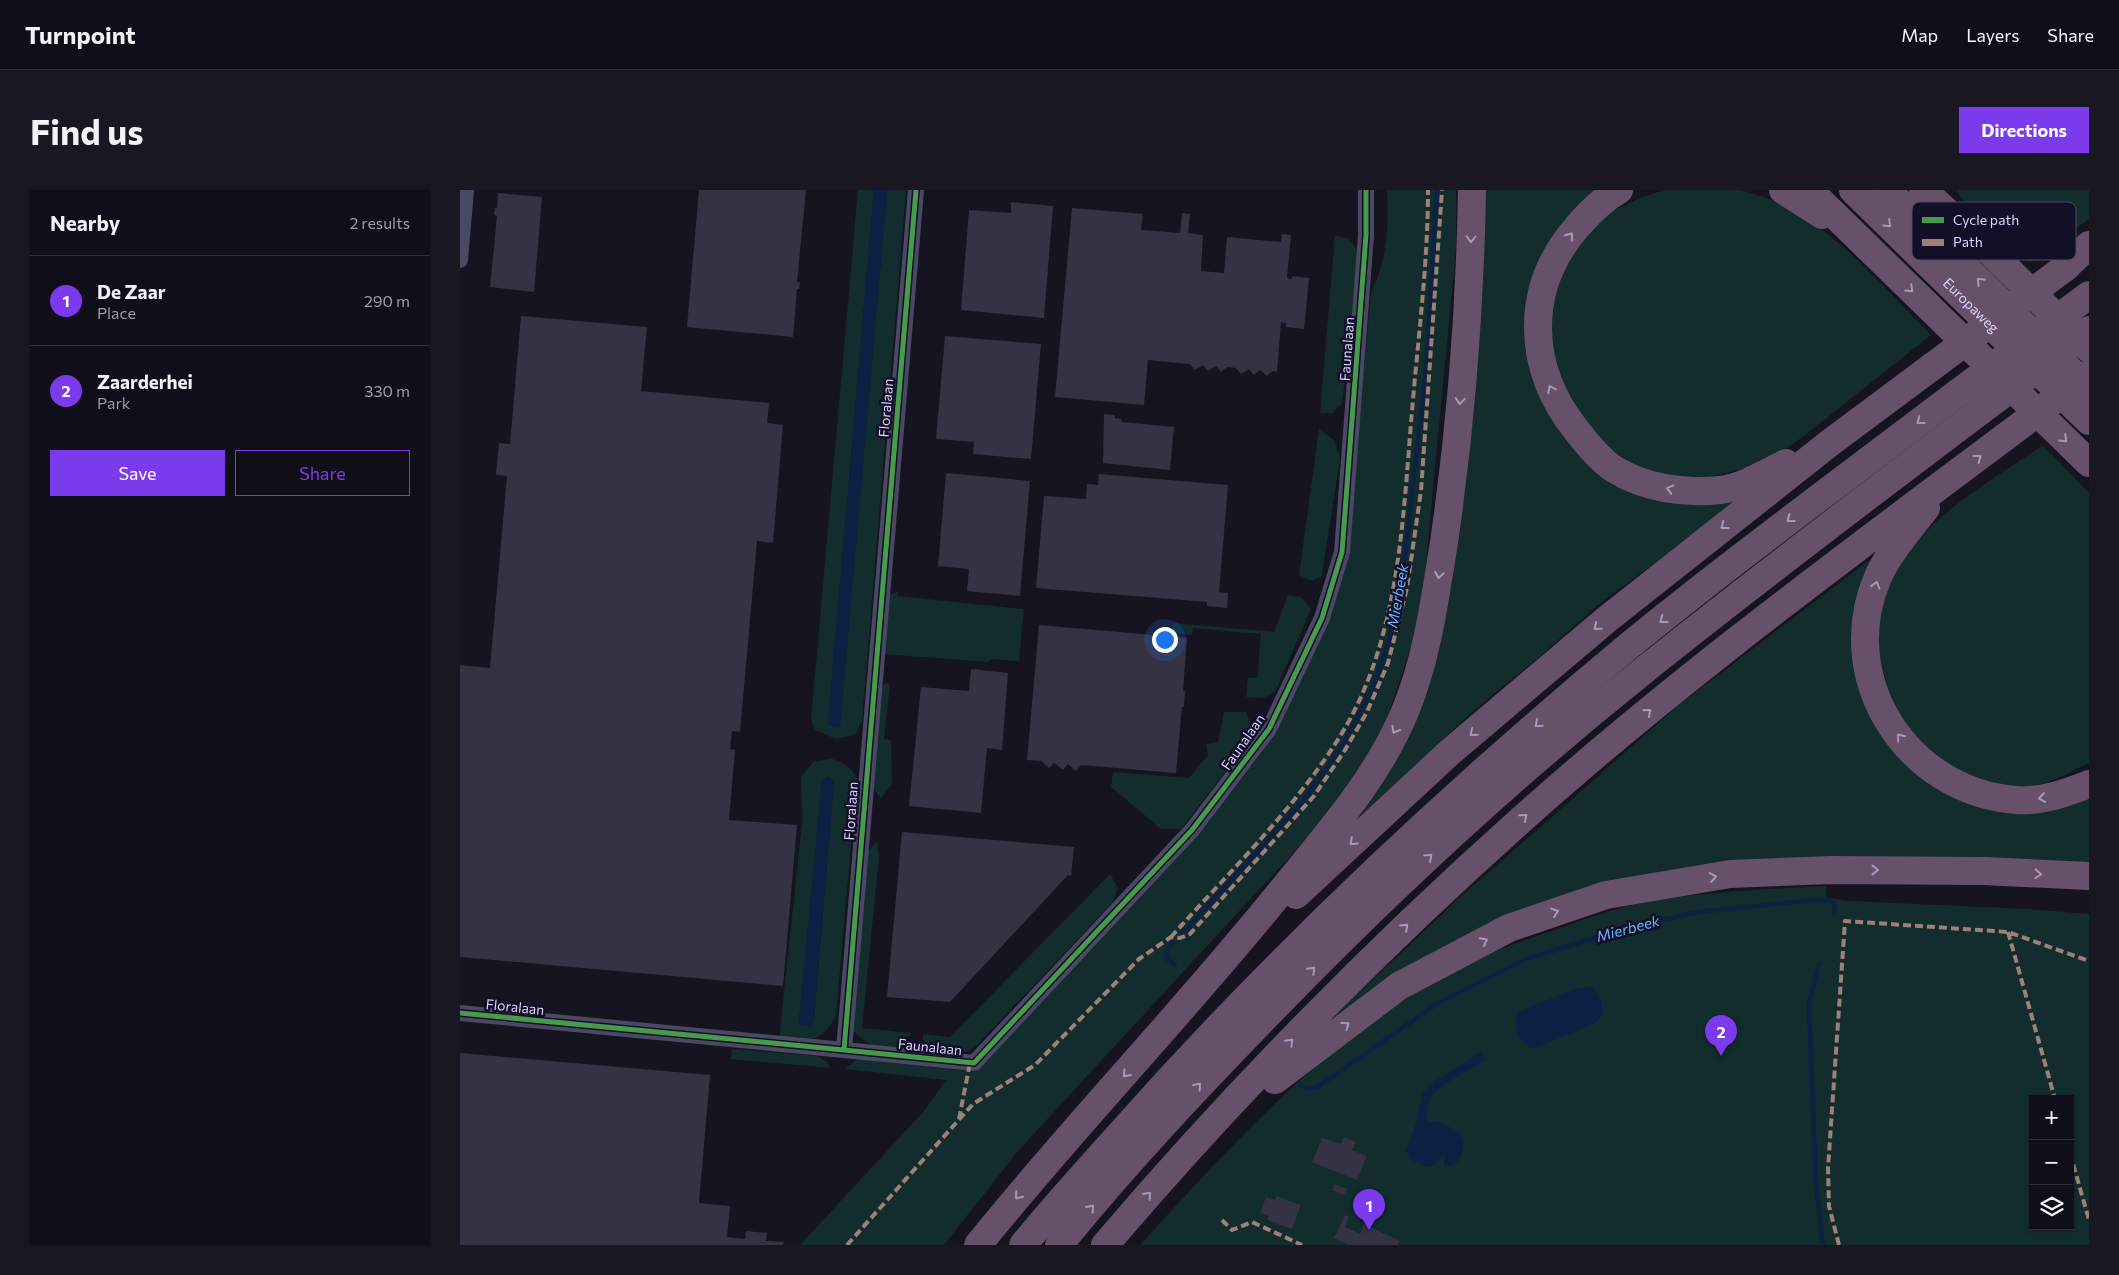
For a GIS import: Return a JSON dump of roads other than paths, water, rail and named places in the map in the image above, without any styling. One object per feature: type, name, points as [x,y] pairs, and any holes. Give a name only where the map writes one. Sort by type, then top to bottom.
[{"type":"highway","points":[[978,1245],[1023,1190],[1158,1038],[1264,912],[1364,788],[1404,714],[1431,627],[1456,463],[1471,247],[1472,190]]},
{"type":"highway","points":[[1619,190],[1591,212],[1567,239],[1549,270],[1540,306],[1536,337],[1546,381],[1562,414],[1585,442],[1614,469],[1644,482],[1683,492],[1722,490],[1754,478],[1830,442]]},
{"type":"highway","points":[[1782,190],[1820,213],[1876,254]]},
{"type":"highway","points":[[1809,190],[2089,463]]},
{"type":"highway","name":"Europaweg","points":[[1853,190],[1912,248]]},
{"type":"highway","name":"Europaweg","points":[[1887,190],[1912,215]]},
{"type":"highway","points":[[1923,190],[1936,202]]},
{"type":"highway","points":[[1940,190],[1949,202]]},
{"type":"highway","points":[[2076,257],[2089,245]]},
{"type":"highway","points":[[2076,260],[2089,250]]},
{"type":"highway","name":"Europaweg","points":[[1925,260],[2089,421]]},
{"type":"highway","name":"Europaweg","points":[[1958,260],[2089,389]]},
{"type":"highway","points":[[1998,260],[2089,349]]},
{"type":"highway","points":[[2066,267],[2073,260]]},
{"type":"highway","points":[[1158,1038],[1301,890],[1450,752],[1606,620],[1830,442],[2075,260]]},
{"type":"highway","points":[[1023,1245],[1194,1050],[1332,910],[1476,776],[1650,630],[1762,540],[2089,295]]},
{"type":"highway","points":[[1059,1245],[1212,1071],[1348,933],[1498,793],[1643,671],[1776,566],[2089,330]]},
{"type":"highway","points":[[1105,1245],[1172,1166],[1372,959],[1522,818],[1667,696],[1800,591],[2089,374]]},
{"type":"highway","points":[[1950,478],[1902,539],[1878,576],[1870,603],[1865,641],[1867,672],[1877,702],[1887,722],[1927,766],[1952,782],[1975,792],[2016,800],[2045,798],[2089,784]]},
{"type":"highway","points":[[1172,1166],[1295,1062],[1398,986],[1509,928],[1606,895],[1730,874],[1831,870],[1984,871],[2089,876]]},
{"type":"street","points":[[460,260],[466,190]]},
{"type":"street","name":"Floralaan","points":[[460,1012],[844,1050],[867,757],[916,190]]},
{"type":"street","name":"Faunalaan","points":[[844,1050],[974,1063],[1192,830],[1268,729],[1322,618],[1342,552],[1366,235],[1366,190]]},
{"type":"water","points":[[874,190],[887,190],[840,726],[834,727],[828,724]]},
{"type":"water","points":[[828,777],[834,781],[814,1019],[812,1025],[802,1026],[799,1022],[822,781]]},
{"type":"water","points":[[1592,987],[1600,997],[1603,1015],[1593,1024],[1533,1049],[1520,1038],[1515,1022],[1519,1011],[1576,989]]},
{"type":"water","points":[[1481,1052],[1486,1060],[1440,1088],[1434,1093],[1428,1105],[1427,1123],[1438,1122],[1443,1124],[1464,1140],[1460,1158],[1454,1164],[1444,1167],[1444,1155],[1436,1164],[1428,1167],[1412,1160],[1406,1151],[1417,1121],[1422,1094],[1435,1081]]},
{"type":"waterway","name":"Mierbeek","points":[[1183,933],[1300,805],[1343,745],[1374,685],[1390,638],[1406,547],[1427,362],[1437,190]]},
{"type":"waterway","name":"Mierbeek","points":[[1300,1084],[1307,1089],[1319,1086],[1438,1003],[1526,959],[1623,929],[1698,912],[1830,900],[1835,905],[1834,913]]},
{"type":"waterway","name":"Mierbeek","points":[[1173,942],[1167,951],[1166,958],[1175,965]]},
{"type":"waterway","name":"Mierbeek","points":[[1819,964],[1809,1003],[1816,1186],[1823,1245]]},
{"type":"place","name":"Zaarderhei","points":[[1721,1056]]},
{"type":"place","name":"De Zaar","points":[[1369,1230]]}]
